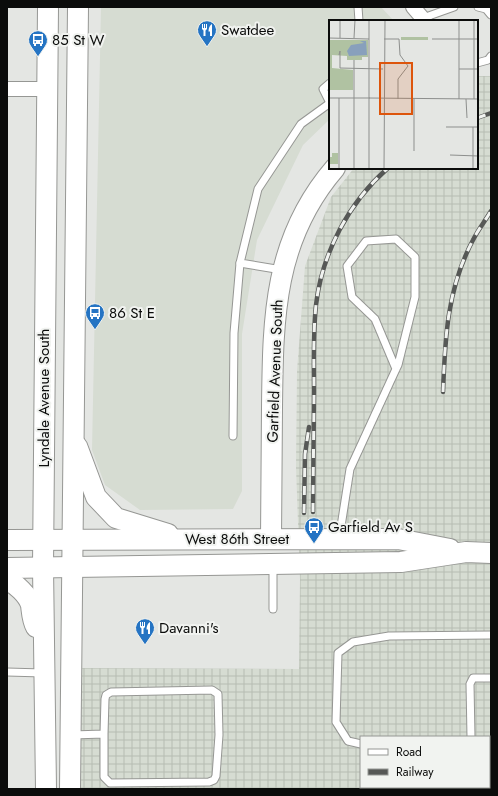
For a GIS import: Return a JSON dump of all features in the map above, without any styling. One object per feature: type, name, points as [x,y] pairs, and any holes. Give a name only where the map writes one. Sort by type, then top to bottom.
[{"type":"street","name":"Lyndale Avenue South","points":[[46,789],[43,540],[46,90],[48,7]]},
{"type":"street","name":"Lyndale Avenue South","points":[[70,789],[78,7]]},
{"type":"street","points":[[413,7],[424,19]]},
{"type":"street","points":[[7,89],[46,90]]},
{"type":"street","name":"Garfield Avenue South","points":[[273,565],[271,539],[272,335],[277,294],[287,253],[303,214],[334,169]]},
{"type":"street","points":[[73,436],[96,497],[116,518],[145,526],[181,539]]},
{"type":"street","name":"West 86th Street","points":[[7,540],[398,539],[466,552],[491,553]]},
{"type":"street","name":"West 86th Street","points":[[7,568],[401,562],[466,552]]},
{"type":"street","points":[[7,580],[16,585],[30,603],[33,623],[44,639]]},
{"type":"lane","points":[[358,7],[359,20]]},
{"type":"lane","points":[[424,19],[454,7]]},
{"type":"lane","points":[[478,7],[486,9],[491,15]]},
{"type":"lane","points":[[478,63],[488,60],[491,56]]},
{"type":"lane","points":[[329,84],[322,89],[329,101]]},
{"type":"lane","points":[[233,436],[234,333],[240,263],[258,189],[301,124],[329,104]]},
{"type":"lane","points":[[339,539],[350,469],[396,369],[415,297],[415,257],[396,238],[366,241],[347,266],[352,296],[375,319],[396,369]]},
{"type":"lane","points":[[240,263],[282,271]]},
{"type":"lane","points":[[273,565],[273,609]]},
{"type":"lane","points":[[360,744],[348,741],[336,722],[338,653],[353,642],[389,636],[491,635]]},
{"type":"lane","points":[[7,672],[44,673]]},
{"type":"lane","points":[[470,736],[470,684],[473,678],[491,678]]},
{"type":"lane","points":[[212,690],[218,694],[219,734],[216,776],[214,780],[209,782],[110,783],[104,777],[104,734],[105,699],[106,695],[111,692],[212,690]]},
{"type":"lane","points":[[70,735],[104,734]]},
{"type":"shaded area","points":[[101,7],[381,7],[393,20],[329,20],[329,120],[303,145],[257,240],[242,334],[242,491],[233,509],[140,510],[105,485],[92,450]]},
{"type":"shaded area","points":[[478,76],[491,76],[491,789],[80,789],[82,668],[299,669],[300,579],[296,467],[297,371],[305,266],[331,197],[353,169],[478,169]]},
{"type":"railway","points":[[478,118],[491,113]]},
{"type":"railway","points":[[313,512],[314,337],[319,286],[324,266],[340,230],[361,196],[387,169]]},
{"type":"railway","points":[[443,392],[445,352],[449,314],[453,295],[464,258],[475,236],[491,211]]},
{"type":"railway","points":[[304,513],[305,454],[309,427]]},
{"type":"place","name":"Swatdee","points":[[207,47]]},
{"type":"place","name":"85 St W","points":[[38,57]]},
{"type":"place","name":"86 St E","points":[[95,330]]},
{"type":"place","name":"Garfield Av S","points":[[314,544]]},
{"type":"place","name":"Davanni's","points":[[145,645]]}]
